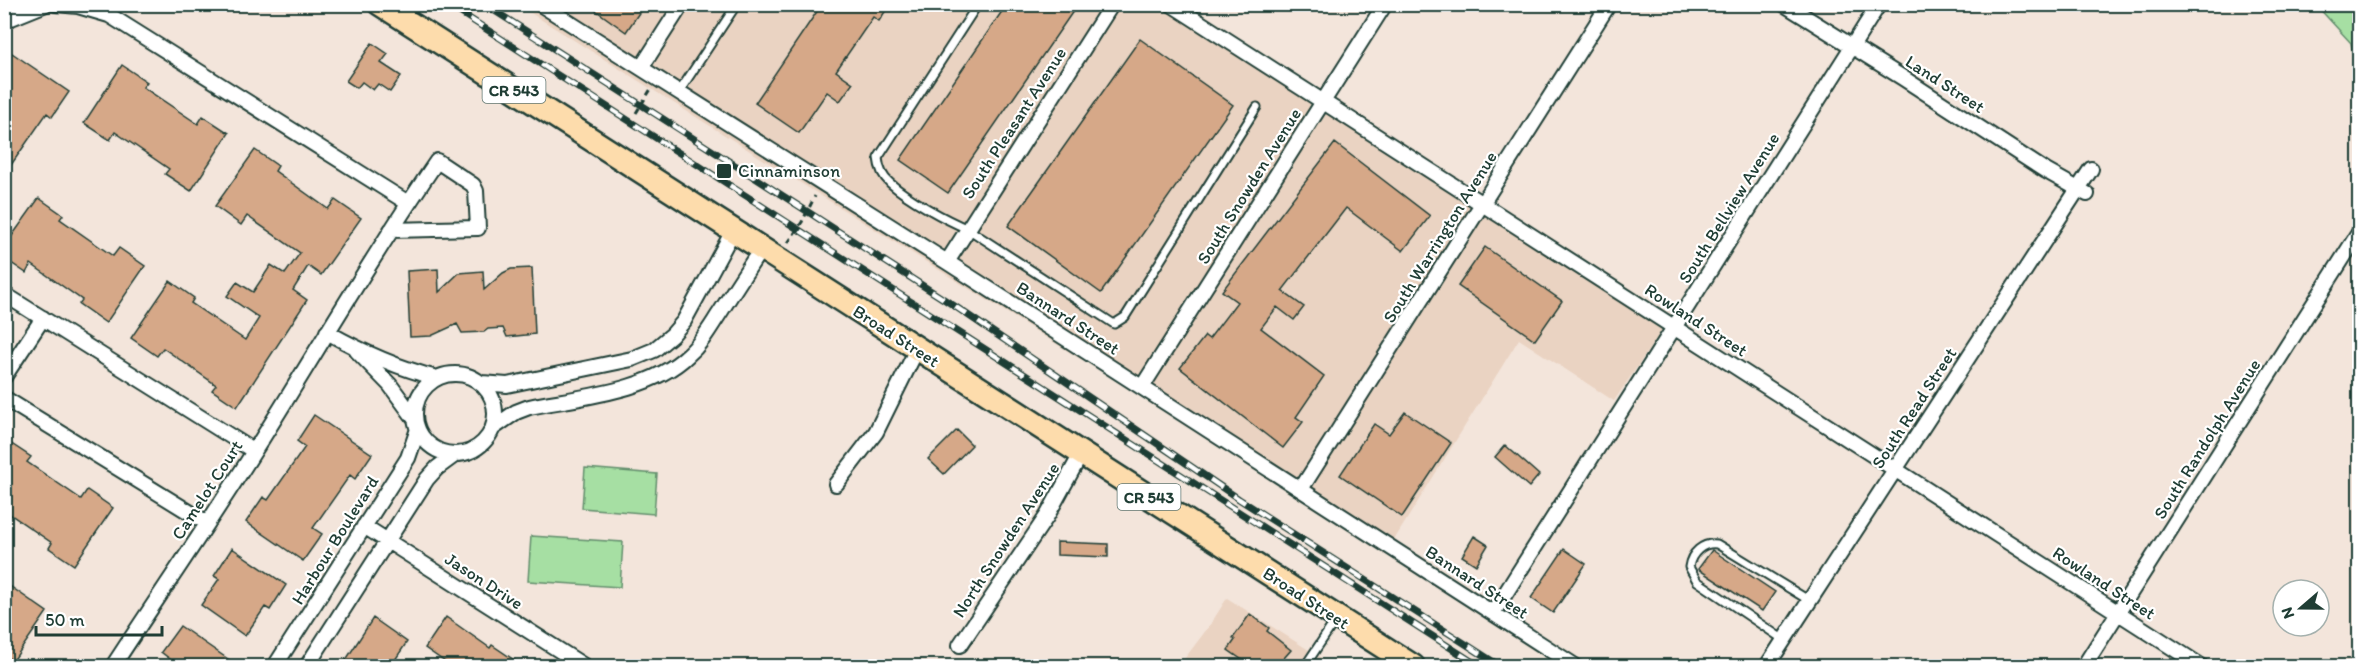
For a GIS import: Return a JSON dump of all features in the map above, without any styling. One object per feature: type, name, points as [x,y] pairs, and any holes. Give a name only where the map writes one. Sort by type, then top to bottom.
[{"type":"main road","name":"Broad Street","points":[[380,4],[1413,666]]},
{"type":"street","points":[[4,21],[46,4]]},
{"type":"street","points":[[56,4],[78,6],[109,15],[408,203]]},
{"type":"street","name":"Bannard Street","points":[[540,4],[948,262],[1575,666]]},
{"type":"street","points":[[641,68],[681,4]]},
{"type":"street","name":"South Pleasant Avenue","points":[[948,262],[1112,4]]},
{"type":"street","name":"Rowland Street","points":[[1171,4],[2201,666]]},
{"type":"street","name":"South Snowden Avenue","points":[[1142,387],[1385,4]]},
{"type":"street","name":"South Warrington Avenue","points":[[1300,489],[1609,4]]},
{"type":"street","name":"Land Street","points":[[1784,4],[2082,191]]},
{"type":"street","name":"South Bellview Avenue","points":[[1493,613],[1879,4]]},
{"type":"street","name":"Camelot Court","points":[[112,666],[255,450],[391,230],[437,160],[473,185],[476,191],[478,228],[391,230]]},
{"type":"street","name":"South Read Street","points":[[1767,666],[2082,191],[2091,169]]},
{"type":"street","points":[[327,332],[354,348],[409,371],[436,378],[447,374],[466,375],[482,383],[507,385],[632,359],[654,350],[684,321],[733,231]]},
{"type":"street","name":"South Randolph Avenue","points":[[2084,666],[2360,231]]},
{"type":"street","points":[[354,348],[390,385],[429,444],[439,451],[456,454],[469,452],[483,443],[493,428],[516,412],[528,407],[627,387],[670,370],[702,340],[761,249]]},
{"type":"street","points":[[4,294],[255,450]]},
{"type":"street","points":[[4,377],[43,318]]},
{"type":"street","points":[[668,338],[683,360]]},
{"type":"street","points":[[836,484],[876,432],[917,349]]},
{"type":"street","name":"Harbour Boulevard","points":[[275,666],[408,458],[417,424],[416,408],[421,393],[436,378]]},
{"type":"street","points":[[482,383],[493,400],[496,413],[493,428]]},
{"type":"street","points":[[4,398],[207,523]]},
{"type":"street","points":[[307,666],[427,479],[437,468],[456,454]]},
{"type":"street","name":"North Snowden Avenue","points":[[960,645],[1047,516],[1082,454]]},
{"type":"street","name":"Jason Drive","points":[[364,526],[584,666]]},
{"type":"lane","points":[[679,92],[737,4]]},
{"type":"lane","points":[[978,4],[878,158],[880,170],[890,183],[947,221],[968,229],[1114,324],[1125,317],[1257,107]]},
{"type":"lane","points":[[1784,640],[1696,581],[1689,567],[1690,560],[1703,545],[1717,544],[1810,601]]},
{"type":"lane","points":[[1305,666],[1337,618]]},
{"type":"path","points":[[636,113],[658,79]]},
{"type":"path","points":[[802,222],[823,183]]},
{"type":"shaded area","points":[[518,5],[1170,5],[1666,324],[1614,401],[1519,339],[1394,540],[1185,406],[1079,358]]},
{"type":"shaded area","points":[[1227,598],[1334,666],[1179,666]]},
{"type":"green space","points":[[2316,5],[2359,5],[2359,87],[2351,43]]},
{"type":"green space","points":[[585,468],[657,474],[654,514],[582,508]]},
{"type":"green space","points":[[531,536],[623,542],[620,587],[528,581]]},
{"type":"building","points":[[587,4],[645,4],[626,32]]},
{"type":"building","points":[[822,4],[890,4],[879,21],[873,17],[836,71],[853,83],[840,101],[827,92],[799,133],[755,103]]},
{"type":"building","points":[[1007,4],[1078,4],[948,193],[900,160]]},
{"type":"building","points":[[1140,39],[1233,105],[1101,293],[1008,226]]},
{"type":"building","points":[[372,43],[388,54],[381,63],[401,76],[390,92],[378,84],[373,90],[362,82],[357,88],[346,81]]},
{"type":"building","points":[[12,53],[69,92],[52,117],[47,113],[4,175],[4,64]]},
{"type":"building","points":[[122,65],[147,82],[143,87],[198,124],[203,116],[229,133],[191,191],[165,174],[169,169],[115,132],[110,140],[84,123]]},
{"type":"building","points":[[1335,143],[1430,216],[1403,251],[1346,208],[1282,291],[1304,307],[1294,320],[1277,307],[1261,328],[1324,376],[1296,417],[1303,422],[1283,448],[1180,368],[1205,336],[1209,339],[1237,302],[1222,291]]},
{"type":"building","points":[[255,150],[278,166],[275,171],[328,209],[335,200],[361,218],[321,275],[308,266],[293,290],[307,300],[237,407],[212,390],[216,385],[163,348],[157,356],[131,338],[170,281],[194,298],[191,303],[245,340],[259,318],[227,296],[237,282],[253,292],[271,265],[285,274],[300,253],[247,216],[241,225],[215,206]]},
{"type":"building","points":[[39,198],[63,215],[60,219],[113,256],[119,248],[145,266],[106,323],[79,304],[82,300],[31,264],[26,273],[4,258],[4,247]]},
{"type":"building","points":[[1485,247],[1562,301],[1535,340],[1458,286]]},
{"type":"building","points":[[532,268],[535,334],[507,337],[503,328],[462,333],[457,324],[431,336],[410,337],[407,271],[438,269],[439,292],[459,273],[483,271],[484,290],[511,269]]},
{"type":"building","points":[[1405,412],[1451,443],[1402,517],[1340,475],[1374,424],[1389,434]]},
{"type":"building","points":[[314,415],[372,454],[355,479],[350,475],[313,528],[322,534],[303,561],[246,522],[263,497],[268,500],[305,447],[297,441]]},
{"type":"building","points":[[957,430],[972,445],[944,474],[928,459]]},
{"type":"building","points":[[4,439],[31,457],[27,462],[81,499],[87,490],[113,508],[74,565],[49,548],[52,543],[4,510]]},
{"type":"building","points":[[1505,445],[1539,475],[1529,487],[1495,457]]},
{"type":"building","points":[[1474,536],[1488,545],[1476,565],[1462,556]]},
{"type":"building","points":[[1057,542],[1108,544],[1108,557],[1057,555]]},
{"type":"building","points":[[232,548],[286,585],[270,610],[265,607],[245,636],[201,605],[219,579],[214,576]]},
{"type":"building","points":[[1564,549],[1586,564],[1553,613],[1531,598]]},
{"type":"building","points":[[1712,550],[1775,592],[1762,611],[1698,569]]},
{"type":"building","points":[[4,582],[47,612],[13,661],[4,655]]},
{"type":"building","points":[[1250,614],[1269,628],[1267,631],[1291,650],[1277,666],[1251,666],[1228,650],[1235,640],[1233,638]]},
{"type":"building","points":[[446,617],[490,648],[492,645],[523,666],[451,666],[425,648]]},
{"type":"building","points":[[373,618],[407,642],[391,666],[342,666]]},
{"type":"building","points":[[180,626],[238,666],[164,666],[170,659],[161,652]]},
{"type":"railway","points":[[447,4],[1479,666]]},
{"type":"railway","points":[[484,4],[953,305],[1239,499],[1500,666]]},
{"type":"place","name":"Cinnaminson","points":[[724,171]]}]
